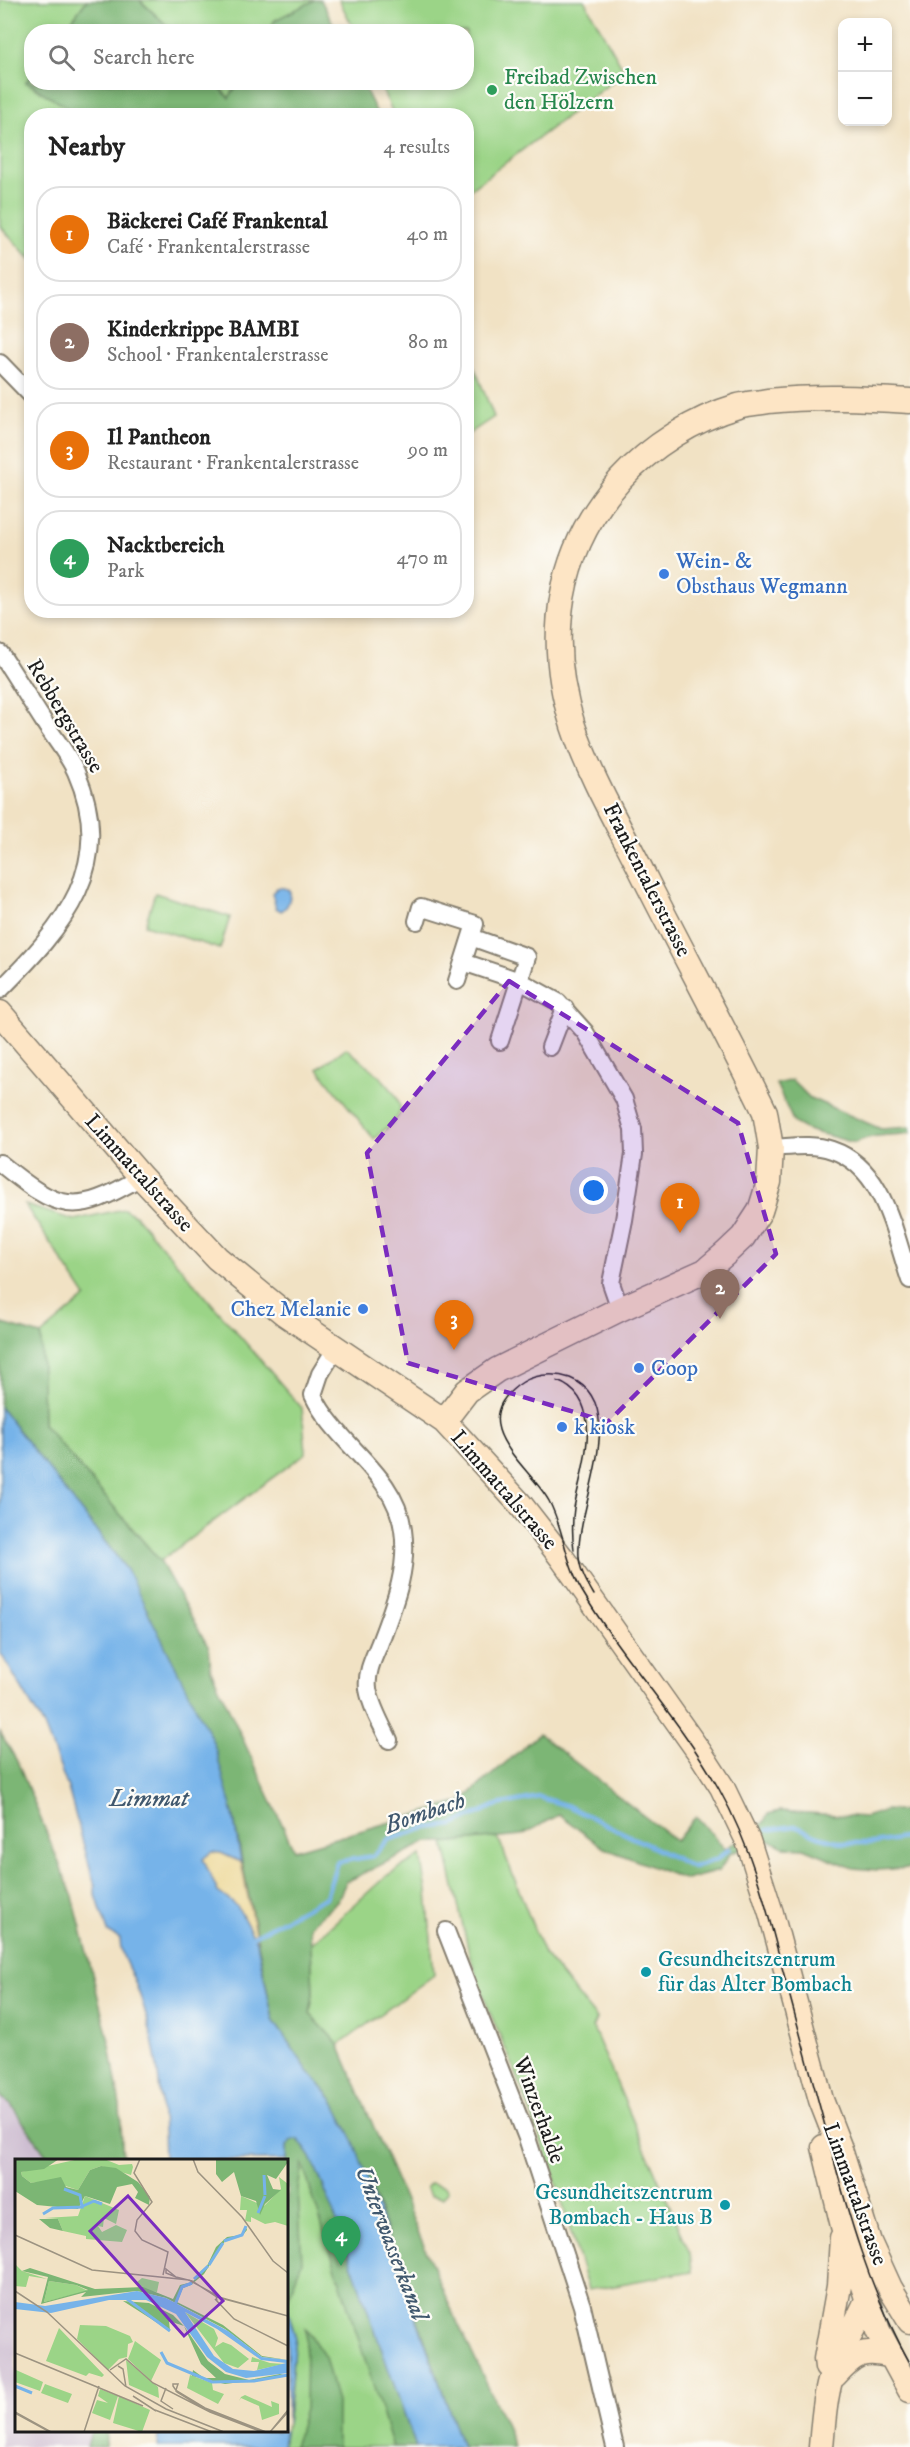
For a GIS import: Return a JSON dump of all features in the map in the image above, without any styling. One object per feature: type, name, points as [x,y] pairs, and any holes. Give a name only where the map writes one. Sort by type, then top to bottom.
[{"type":"main road","name":"Frankentalerstrasse","points":[[444,1421],[467,1391],[497,1370],[620,1309],[705,1271],[743,1237],[760,1211],[769,1182],[771,1148],[765,1112],[608,805],[579,743],[565,696],[560,664],[559,627],[562,594],[565,578],[579,542],[603,500],[632,467],[651,451],[698,421],[740,405],[798,398],[866,398],[910,401]]},
{"type":"main road","name":"Limmattalstrasse","points":[[0,1013],[141,1177],[217,1258],[284,1313],[444,1421],[520,1504],[562,1558],[700,1752],[722,1787],[748,1841],[821,2100],[839,2146],[869,2242],[890,2288],[910,2321]]},
{"type":"main road","name":"Limmattalstrasse","points":[[821,2100],[824,2144],[843,2226],[878,2331],[910,2390]]},
{"type":"main road","points":[[830,2381],[826,2359],[833,2323],[843,2226]]},
{"type":"main road","name":"Limmattalstrasse","points":[[867,2300],[890,2288]]},
{"type":"main road","points":[[833,2323],[852,2306],[867,2300]]},
{"type":"main road","points":[[821,2447],[830,2381],[842,2349],[867,2300]]},
{"type":"main road","points":[[830,2381],[846,2363],[861,2353],[891,2356]]},
{"type":"street","points":[[0,363],[24,388]]},
{"type":"street","name":"Rebbergstrasse","points":[[0,653],[75,770],[90,812],[92,832],[88,867],[77,893],[55,928],[0,990]]},
{"type":"street","points":[[417,921],[421,907],[475,924],[457,981]]},
{"type":"street","points":[[471,937],[527,957],[500,1041]]},
{"type":"street","points":[[463,962],[520,981],[543,992],[565,1008],[580,1025],[604,1062],[624,1099],[633,1130],[634,1154],[611,1283],[620,1309]]},
{"type":"street","points":[[550,1047],[565,1008]]},
{"type":"street","points":[[771,1148],[830,1149],[843,1155],[867,1174],[881,1196],[910,1280]]},
{"type":"street","points":[[0,1163],[42,1196],[75,1205],[90,1203],[116,1192],[141,1177]]},
{"type":"street","points":[[336,1348],[320,1374],[313,1395],[327,1419],[371,1467],[393,1497],[403,1528],[406,1557],[400,1587],[369,1670],[368,1689],[389,1740]]},
{"type":"street","name":"Winzerhalde","points":[[446,1931],[527,2138],[579,2294],[615,2447]]},
{"type":"highlighted area","points":[[509,981],[738,1123],[776,1254],[608,1422],[408,1363],[367,1153]]},
{"type":"shaded area","points":[[0,2097],[11,2105],[49,2159],[15,2159],[15,2432],[91,2432],[87,2447],[0,2447]]},
{"type":"green space","points":[[0,0],[87,0],[69,24],[24,24],[24,90],[40,90],[69,108],[24,108],[24,252],[0,226]]},
{"type":"green space","points":[[87,0],[139,0],[165,24],[69,24]]},
{"type":"green space","points":[[140,0],[316,0],[275,20],[273,24],[166,24]]},
{"type":"green space","points":[[315,0],[321,0],[333,24],[273,24],[275,20]]},
{"type":"green space","name":"Freibad Zwischen den Hölzern","points":[[339,0],[584,0],[625,72],[474,187],[474,108],[391,108],[382,90],[474,90],[474,24],[351,24]]},
{"type":"green space","points":[[39,90],[222,90],[229,98],[234,90],[366,90],[374,108],[68,108]]},
{"type":"green space","points":[[222,90],[234,90],[229,98]]},
{"type":"green space","points":[[474,366],[494,417],[474,430]]},
{"type":"green space","points":[[155,893],[230,917],[220,949],[145,925]]},
{"type":"green space","points":[[346,1048],[372,1069],[397,1098],[400,1108],[398,1116],[374,1139],[318,1069]]},
{"type":"green space","points":[[792,1080],[810,1098],[881,1129],[910,1127],[910,1133],[874,1137],[855,1143],[807,1130],[794,1123],[776,1084]]},
{"type":"green space","points":[[25,1205],[74,1220],[124,1209],[136,1216],[302,1408],[306,1453],[160,1561],[43,1424],[41,1335],[86,1297]]},
{"type":"green space","points":[[0,1323],[41,1335],[43,1424],[160,1561],[209,1648],[211,1670],[294,1850],[460,1802],[539,1734],[676,1841],[696,1816],[725,1849],[764,1822],[768,1814],[780,1811],[865,1817],[886,1810],[910,1812],[910,1868],[877,1870],[853,1868],[804,1848],[784,1847],[771,1841],[730,1853],[719,1871],[686,1880],[604,1848],[559,1815],[522,1835],[427,1842],[346,1882],[337,1902],[310,1925],[313,1994],[310,2014],[339,2045],[447,2300],[507,2427],[514,2447],[462,2447],[374,2194],[332,2099],[308,2071],[273,2020],[233,1814],[127,1570],[0,1407]]},
{"type":"green space","points":[[0,1732],[17,1761],[73,1897],[110,2045],[120,2106],[123,2159],[49,2159],[11,2105],[0,2097]]},
{"type":"green space","points":[[498,1837],[544,1954],[597,2019],[593,2028],[690,2253],[692,2271],[588,2290],[555,2179],[470,1957],[444,1843]]},
{"type":"green space","points":[[421,1855],[427,1891],[434,1975],[339,2045],[310,2014],[313,1994],[311,1944],[386,1876]]},
{"type":"green space","points":[[298,2139],[416,2447],[283,2447],[285,2432],[288,2432],[295,2335],[288,2313],[287,2146]]},
{"type":"green space","points":[[298,2139],[311,2157],[328,2197],[416,2447],[393,2447],[302,2163],[298,2191],[302,2262],[288,2298],[287,2146],[292,2140]]},
{"type":"green space","points":[[431,2183],[445,2187],[448,2191],[443,2198],[430,2196],[426,2188]]},
{"type":"green space","points":[[306,2329],[325,2357],[337,2403],[337,2447],[294,2447],[305,2409]]},
{"type":"green space","points":[[91,2432],[107,2432],[105,2447],[87,2447]]},
{"type":"sand","points":[[211,1852],[221,1853],[241,1862],[257,1943],[237,1906],[218,1892],[203,1859]]},
{"type":"water","points":[[277,888],[290,891],[286,907],[281,911],[276,908],[272,893]]},
{"type":"water","name":"Limmat","points":[[0,1407],[127,1570],[214,1744],[233,1814],[241,1862],[221,1853],[211,1852],[203,1859],[218,1892],[237,1906],[257,1943],[273,2020],[308,2071],[332,2099],[354,2142],[462,2447],[416,2447],[328,2197],[311,2157],[298,2139],[292,2140],[287,2146],[287,2159],[164,2159],[158,2073],[141,1999],[123,1954],[120,1939],[108,1932],[95,1892],[68,1788],[44,1726],[0,1652]]},
{"type":"water","points":[[288,2310],[295,2335],[288,2413]]},
{"type":"water","points":[[159,2432],[285,2432],[283,2447],[158,2447]]},
{"type":"waterway","name":"Bombach","points":[[248,1939],[326,1897],[337,1862],[373,1856],[388,1840],[426,1828],[453,1825],[497,1805],[539,1797],[568,1806],[693,1867],[717,1859],[729,1849]]},
{"type":"waterway","name":"Bombach","points":[[767,1830],[795,1826],[818,1836],[844,1843],[875,1843],[910,1837]]},
{"type":"tram line","points":[[594,1595],[582,1572],[579,1557],[580,1536],[597,1459],[599,1433],[597,1410],[588,1391],[570,1378],[557,1375],[536,1377],[517,1386],[503,1401],[497,1416],[499,1431],[506,1445],[549,1501],[576,1580],[582,1591],[615,1641],[704,1763],[740,1833],[764,1901],[852,2224],[883,2308],[910,2363]]},
{"type":"tram line","points":[[557,1381],[573,1390],[582,1403],[587,1419],[585,1456],[573,1513],[574,1550]]},
{"type":"place","name":"Freibad Zwischen den Hölzern","points":[[492,90]]},
{"type":"place","name":"Wein- & Obsthaus Wegmann","points":[[664,574]]},
{"type":"place","name":"Bäckerei Café Frankental","points":[[680,1233]]},
{"type":"place","name":"Chez Melanie","points":[[363,1309]]},
{"type":"place","name":"Kinderkrippe BAMBI","points":[[720,1319]]},
{"type":"place","name":"Il Pantheon","points":[[454,1350]]},
{"type":"place","name":"Coop","points":[[639,1368]]},
{"type":"place","name":"k kiosk","points":[[562,1427]]},
{"type":"place","name":"Gesundheitszentrum für das Alter Bombach","points":[[646,1972]]},
{"type":"place","name":"Gesundheitszentrum Bombach - Haus B","points":[[725,2205]]},
{"type":"place","name":"Nacktbereich","points":[[341,2266]]},
{"type":"water label","name":"Unterwasserkanal","points":[[391,2243]]}]
